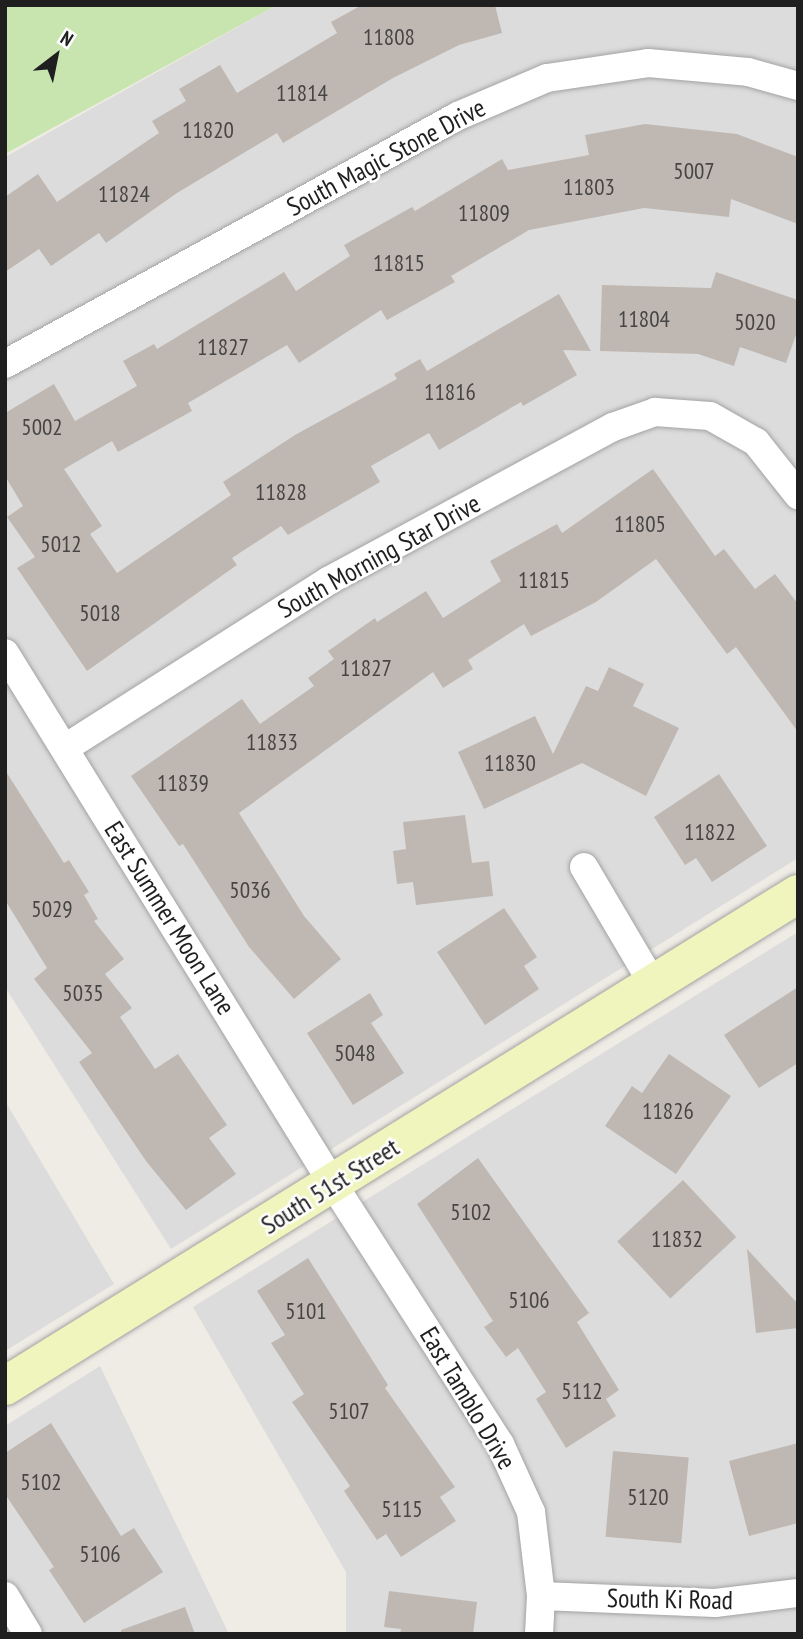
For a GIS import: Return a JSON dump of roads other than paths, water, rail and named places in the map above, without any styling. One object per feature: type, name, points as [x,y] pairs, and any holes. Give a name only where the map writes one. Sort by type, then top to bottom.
[{"type":"street","name":"South Magic Stone Drive","points":[[5,364],[458,116],[547,78],[648,63],[748,72],[798,86]]},
{"type":"street","name":"South Morning Star Drive","points":[[65,748],[328,581],[613,427],[656,412],[710,416],[756,442],[798,495]]},
{"type":"street","name":"East Summer Moon Lane","points":[[5,653],[333,1184]]},
{"type":"street","points":[[584,867],[653,984]]},
{"type":"street","name":"South 51st Street","points":[[5,1386],[798,894]]},
{"type":"street","name":"East Tamblo Drive","points":[[333,1184],[500,1444],[531,1512],[541,1596],[539,1634]]},
{"type":"street","name":"South Ki Road","points":[[541,1596],[715,1603],[783,1598],[798,1593]]},
{"type":"street","points":[[5,1596],[28,1634]]}]
